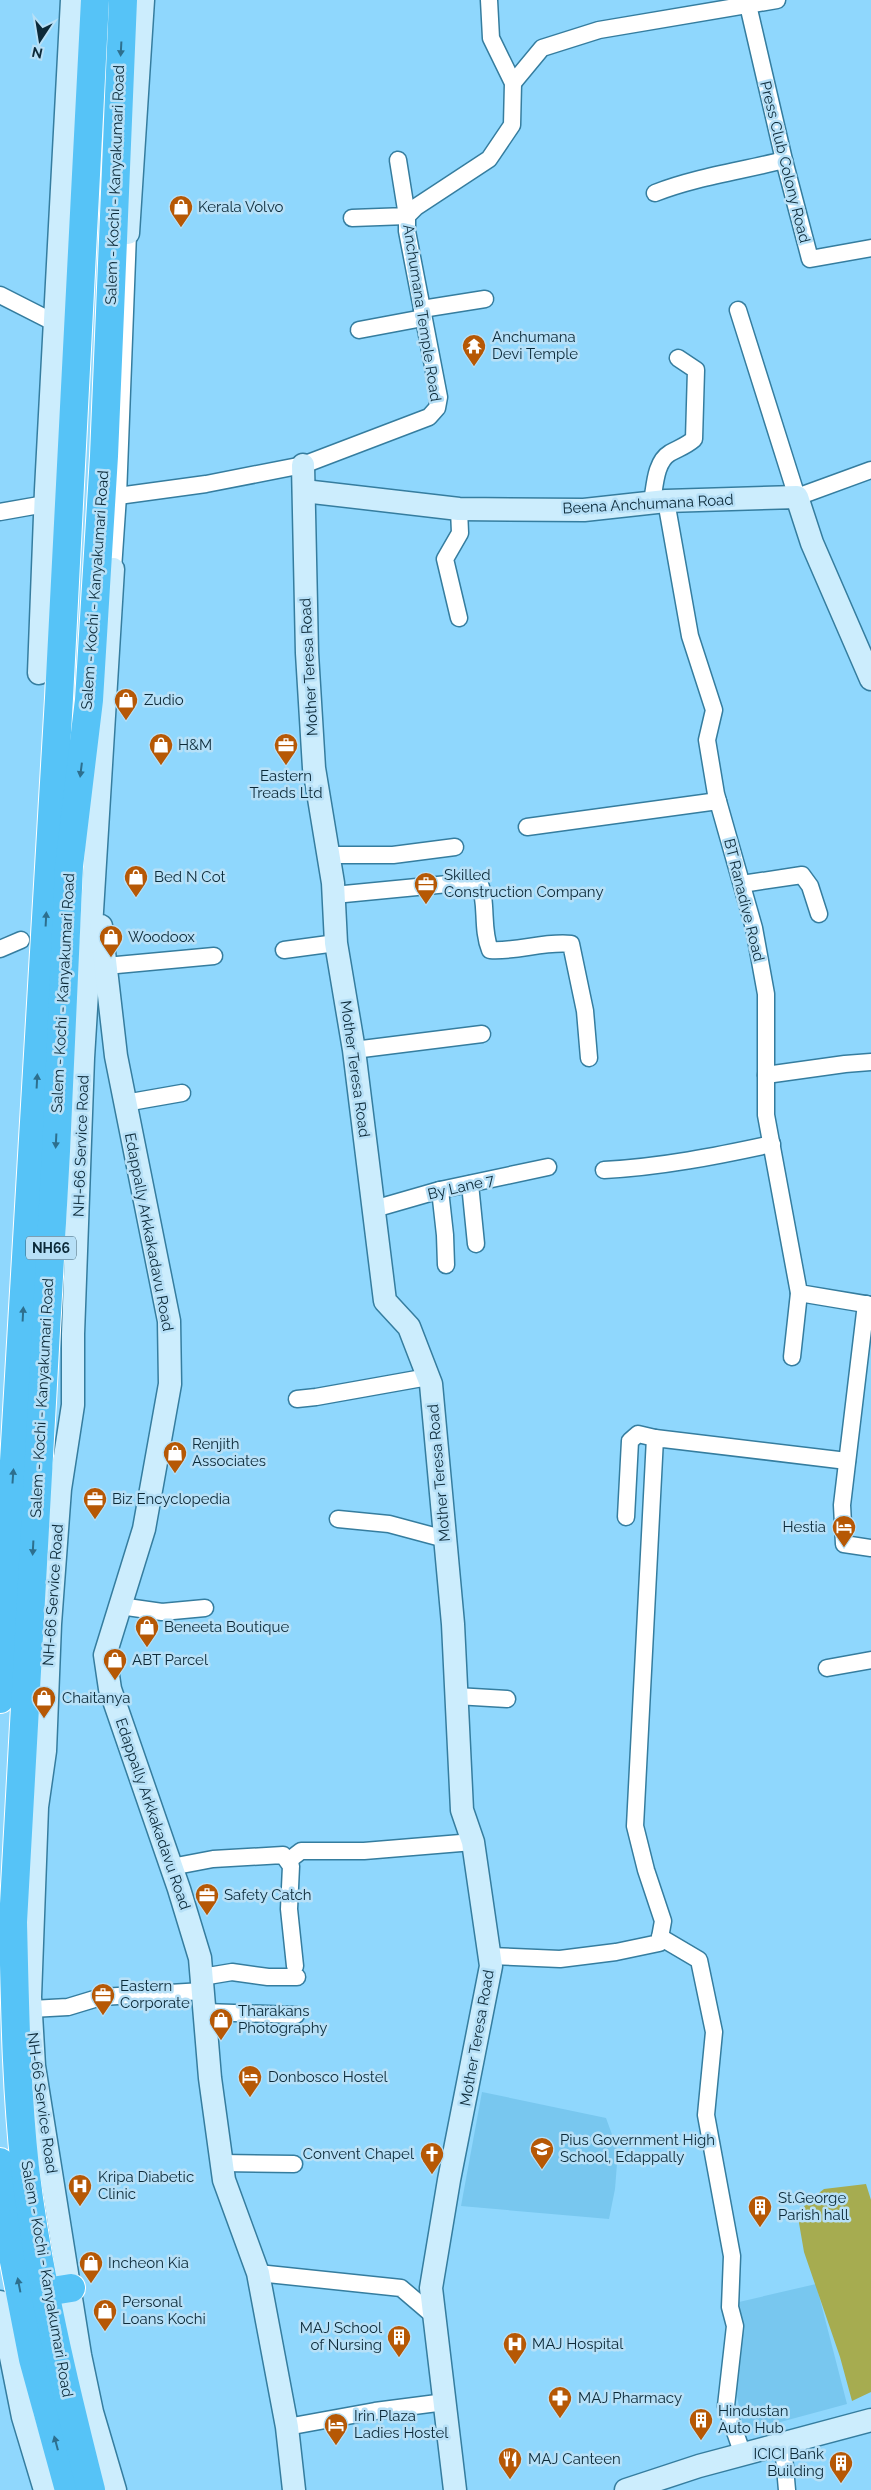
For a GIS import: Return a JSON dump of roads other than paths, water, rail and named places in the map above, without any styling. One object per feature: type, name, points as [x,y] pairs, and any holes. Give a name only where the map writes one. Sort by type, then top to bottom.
[{"type":"highway","name":"Salem - Kochi - Kanyakumari Road","points":[[0,1699],[5,1509],[67,328],[88,126],[95,0]]},
{"type":"highway","name":"Salem - Kochi - Kanyakumari Road","points":[[91,2490],[70,2408],[58,2290],[25,2168],[16,2046],[11,1762],[56,1161],[69,866],[105,569],[117,129],[123,0]]},
{"type":"highway","points":[[88,126],[117,129]]},
{"type":"highway","name":"Salem - Kochi - Kanyakumari Road","points":[[0,2162],[10,2242],[33,2360],[69,2490]]},
{"type":"street","points":[[50,673],[45,504],[67,328],[72,0]]},
{"type":"street","points":[[94,872],[105,569],[118,496],[128,233],[143,0]]},
{"type":"street","points":[[489,0],[491,38],[513,83],[542,48],[552,44],[599,30],[777,0]]},
{"type":"street","name":"Press Club Colony Road","points":[[748,5],[784,160],[810,259],[871,248]]},
{"type":"street","name":"Anchumana Temple Road","points":[[118,496],[206,484],[303,465],[429,417],[437,408],[439,397],[407,231],[407,216],[416,207],[489,159],[512,125],[513,83]]},
{"type":"street","points":[[352,218],[407,216],[398,160]]},
{"type":"street","points":[[655,193],[684,182],[784,160]]},
{"type":"street","points":[[0,296],[67,328]]},
{"type":"street","points":[[359,330],[485,299]]},
{"type":"street","points":[[738,310],[812,543],[871,679]]},
{"type":"street","points":[[659,502],[660,462],[669,454],[686,446],[694,439],[696,370],[678,358]]},
{"type":"street","name":"Mother Teresa Road","points":[[303,465],[307,653],[314,768],[334,895],[336,943],[354,1050],[385,1301],[409,1327],[431,1384],[453,1624],[462,1810],[473,1842],[491,1966],[449,2180],[431,2288],[455,2490]]},
{"type":"street","points":[[797,498],[871,470]]},
{"type":"street","name":"Beena Anchumana Road","points":[[304,491],[459,508],[584,510],[659,502],[797,498]]},
{"type":"street","name":"BT Ranadive Road","points":[[659,502],[690,636],[714,710],[707,740],[718,801],[754,928],[766,994],[766,1115],[799,1293],[792,1357]]},
{"type":"street","points":[[0,512],[45,504]]},
{"type":"street","points":[[459,508],[460,533],[445,559],[459,618]]},
{"type":"street","points":[[528,827],[718,801]]},
{"type":"street","points":[[328,855],[394,855],[455,847]]},
{"type":"street","name":"Edappally Arkkakadavu Road","points":[[94,872],[116,1056],[169,1321],[170,1384],[144,1530],[105,1655],[110,1689],[200,1958],[224,2180],[258,2273],[287,2427],[294,2490]]},
{"type":"street","name":"NH-66 Service Road","points":[[94,872],[83,1058],[73,1334],[73,1405],[60,1489],[50,1624],[45,1751],[37,1807],[31,2009],[34,2066],[58,2290],[80,2355],[88,2393],[115,2490]]},
{"type":"street","points":[[742,884],[802,875],[810,886],[820,914]]},
{"type":"street","points":[[334,895],[479,881],[483,890],[486,940],[490,950],[501,951],[558,943],[571,944],[585,1011],[589,1058]]},
{"type":"street","points":[[0,949],[21,940]]},
{"type":"street","points":[[284,950],[336,943]]},
{"type":"street","points":[[106,966],[214,956]]},
{"type":"street","points":[[354,1050],[482,1034]]},
{"type":"street","points":[[766,1075],[871,1062]]},
{"type":"street","points":[[125,1103],[182,1093]]},
{"type":"street","points":[[604,1170],[647,1168],[671,1161],[708,1158],[772,1144]]},
{"type":"street","name":"By Lane 7","points":[[374,1208],[440,1190],[548,1167]]},
{"type":"street","points":[[470,1184],[476,1244]]},
{"type":"street","points":[[440,1190],[446,1266]]},
{"type":"street","points":[[799,1293],[869,1304],[842,1505],[844,1544],[871,1548]]},
{"type":"street","points":[[297,1399],[428,1377]]},
{"type":"street","points":[[626,1517],[630,1441],[638,1434],[655,1438],[847,1461]]},
{"type":"street","points":[[490,1956],[560,1959],[616,1952],[659,1943],[663,1921],[646,1870],[635,1826],[655,1438]]},
{"type":"street","points":[[338,1519],[389,1524],[445,1539]]},
{"type":"street","points":[[120,1606],[162,1612],[205,1608]]},
{"type":"street","points":[[827,1668],[871,1660]]},
{"type":"street","points":[[456,1696],[507,1699]]},
{"type":"street","points":[[288,1862],[302,1851],[364,1851],[473,1842]]},
{"type":"street","points":[[171,1867],[213,1859],[284,1855],[291,1866],[290,1910],[296,1971],[268,1977],[232,1972],[203,1993]]},
{"type":"street","points":[[660,1937],[699,1960],[714,2032],[706,2115],[732,2256],[730,2307],[735,2326],[726,2406],[743,2455]]},
{"type":"street","points":[[31,2009],[68,2007],[101,1997],[203,1993],[296,2014]]},
{"type":"street","points":[[221,2163],[294,2164]]},
{"type":"street","points":[[258,2273],[401,2288],[435,2317]]},
{"type":"street","points":[[0,2302],[23,2417],[45,2490]]},
{"type":"street","points":[[287,2427],[375,2411],[445,2402]]},
{"type":"street","points":[[626,2490],[699,2466],[871,2420]]},
{"type":"street","points":[[783,2445],[787,2490]]},
{"type":"place","name":"Kerala Volvo","points":[[181,228]]},
{"type":"place","name":"Anchumana Devi Temple","points":[[474,367]]},
{"type":"place","name":"Zudio","points":[[126,721]]},
{"type":"place","name":"H&M","points":[[161,766]]},
{"type":"place","name":"Eastern Treads Ltd","points":[[286,766]]},
{"type":"place","name":"Bed N Cot","points":[[136,898]]},
{"type":"place","name":"Skilled Construction Company","points":[[426,905]]},
{"type":"place","name":"Woodoox","points":[[111,958]]},
{"type":"place","name":"Renjith Associates","points":[[175,1474]]},
{"type":"place","name":"Biz Encyclopedia","points":[[95,1520]]},
{"type":"place","name":"Hestia","points":[[844,1548]]},
{"type":"place","name":"Beneeta Boutique","points":[[147,1648]]},
{"type":"place","name":"ABT Parcel","points":[[115,1681]]},
{"type":"place","name":"Chaitanya","points":[[44,1719]]},
{"type":"place","name":"Safety Catch","points":[[207,1916]]},
{"type":"place","name":"Eastern Corporate","points":[[103,2016]]},
{"type":"place","name":"Tharakans Photography","points":[[221,2041]]},
{"type":"place","name":"Donbosco Hostel","points":[[250,2098]]},
{"type":"place","name":"Pius Government High School, Edappally","points":[[542,2170]]},
{"type":"place","name":"Convent Chapel","points":[[432,2175]]},
{"type":"place","name":"Kripa Diabetic Clinic","points":[[80,2207]]},
{"type":"place","name":"St.George Parish hall","points":[[760,2228]]},
{"type":"place","name":"Incheon Kia","points":[[91,2284]]},
{"type":"place","name":"Personal Loans Kochi","points":[[105,2332]]},
{"type":"place","name":"MAJ School of Nursing","points":[[399,2358]]},
{"type":"place","name":"MAJ Hospital","points":[[515,2365]]},
{"type":"place","name":"MAJ Pharmacy","points":[[560,2419]]},
{"type":"place","name":"Hindustan Auto Hub","points":[[701,2441]]},
{"type":"place","name":"Irin Plaza Ladies Hostel","points":[[336,2446]]},
{"type":"place","name":"MAJ Canteen","points":[[510,2480]]},
{"type":"place","name":"ICICI Bank Building","points":[[841,2484]]}]
